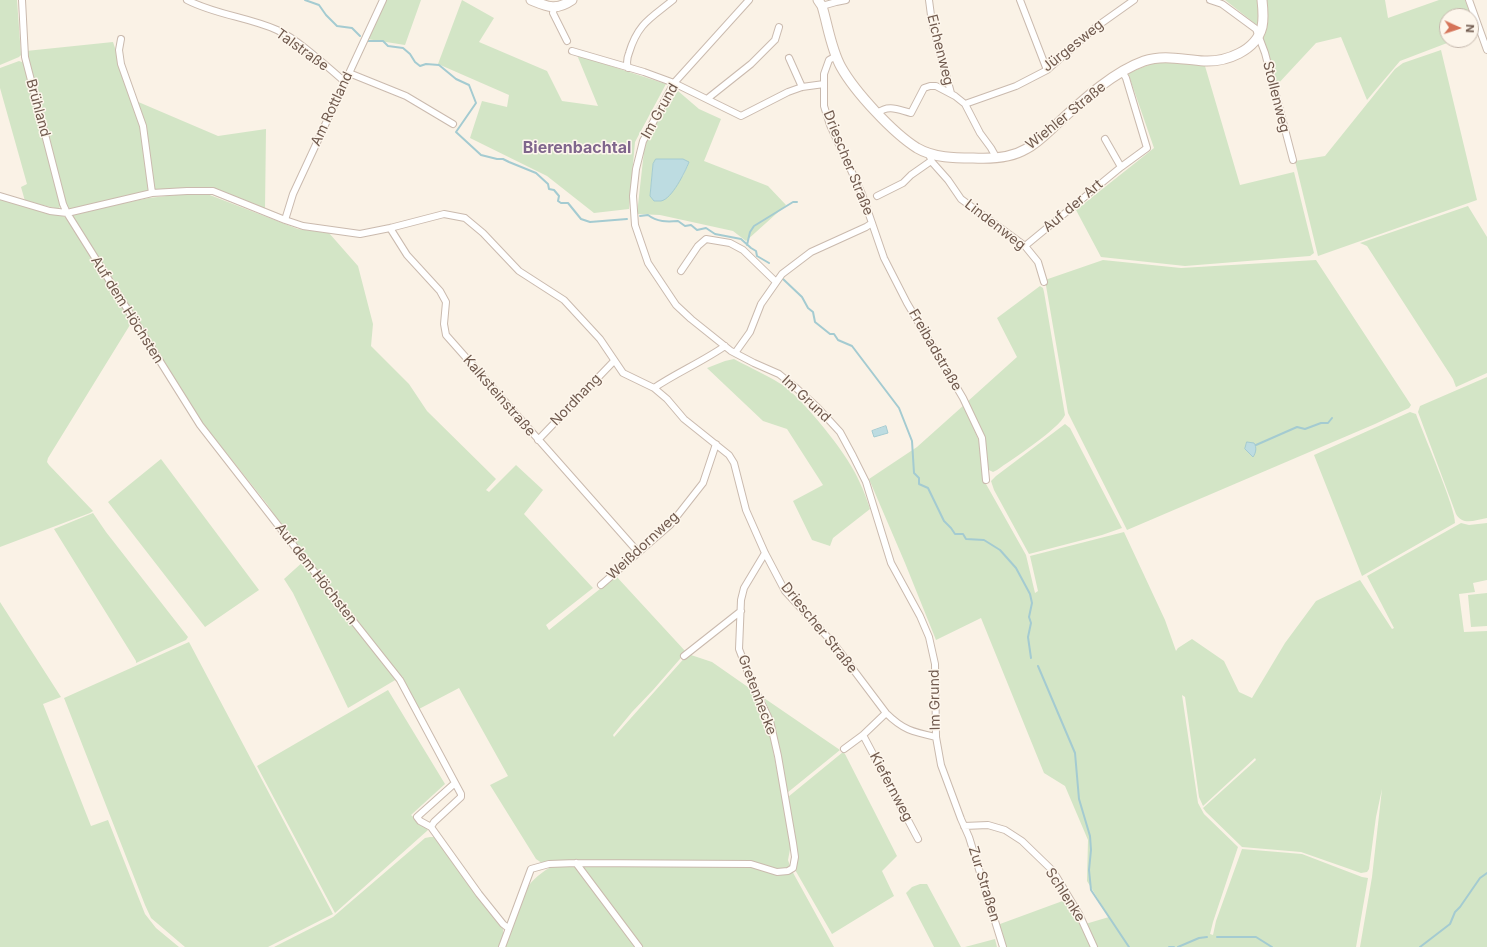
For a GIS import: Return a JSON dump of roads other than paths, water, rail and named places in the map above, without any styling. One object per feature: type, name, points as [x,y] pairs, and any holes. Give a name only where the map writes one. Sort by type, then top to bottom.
[{"type":"main road","points":[[531,0],[546,6],[554,7],[564,6],[572,0]]},
{"type":"main road","points":[[1258,35],[1262,28],[1264,13],[1262,0]]},
{"type":"main road","name":"Wiehler Straße","points":[[820,3],[836,56],[851,81],[891,126],[930,157],[960,158],[1014,155],[1038,141],[1076,107],[1122,71],[1145,60],[1164,57],[1203,61],[1226,59],[1237,55],[1250,47],[1258,35]]},
{"type":"street","name":"Brühland","points":[[22,0],[25,57],[63,204],[67,213]]},
{"type":"street","name":"Talstraße","points":[[187,0],[201,7],[278,30],[304,48],[345,82]]},
{"type":"street","name":"Am Rottland","points":[[285,220],[293,194],[383,0]]},
{"type":"street","points":[[628,68],[626,63],[635,36],[650,18],[673,0]]},
{"type":"street","name":"Im Grund","points":[[749,0],[674,83],[643,141],[636,169],[633,196],[635,225],[648,263],[676,305],[691,320],[735,353],[779,374],[817,407],[840,432],[866,482],[891,563],[920,616],[929,637],[935,664],[936,737],[941,765],[964,826]]},
{"type":"street","points":[[820,3],[846,0]]},
{"type":"street","name":"Eichenweg","points":[[929,0],[932,23],[951,93],[965,104],[996,157]]},
{"type":"street","points":[[1020,0],[1047,70]]},
{"type":"street","name":"Jürgesweg","points":[[965,104],[1016,86],[1047,70],[1096,27],[1134,0]]},
{"type":"street","name":"Stollenweg","points":[[1210,0],[1222,4],[1256,29],[1265,53],[1293,160]]},
{"type":"street","points":[[1469,0],[1484,34],[1487,50]]},
{"type":"street","points":[[554,7],[553,13],[567,41]]},
{"type":"street","points":[[707,99],[751,64],[775,40],[779,27]]},
{"type":"street","points":[[121,39],[119,50],[121,64],[143,126],[152,193]]},
{"type":"street","points":[[572,51],[674,83],[741,116],[788,92],[802,87],[824,84]]},
{"type":"street","name":"Driescher Straße","points":[[735,353],[750,332],[761,304],[775,281],[782,274],[811,252],[872,223],[862,194],[830,125],[824,106],[824,74],[829,60],[836,56]]},
{"type":"street","points":[[789,58],[802,87]]},
{"type":"street","name":"Auf der Art","points":[[1025,246],[1121,167],[1147,148],[1126,78],[1122,71]]},
{"type":"street","points":[[349,73],[406,96],[453,124]]},
{"type":"street","points":[[878,113],[883,108],[890,108],[911,113],[924,88],[930,86],[936,86],[951,93]]},
{"type":"street","points":[[1105,139],[1121,167]]},
{"type":"street","points":[[877,196],[903,183],[930,157]]},
{"type":"street","name":"Lindenweg","points":[[930,157],[939,172],[948,180],[961,199],[1025,246],[1038,262],[1044,282]]},
{"type":"street","name":"Driescher Straße","points":[[67,213],[152,193],[213,191],[303,226],[360,234],[444,214],[465,218],[483,233],[519,271],[564,300],[600,339],[623,373],[654,388],[667,399],[684,419],[729,455],[734,464],[746,510],[765,553],[785,591],[809,614],[894,721],[905,729],[936,737]]},
{"type":"street","points":[[0,196],[50,211],[67,213]]},
{"type":"street","name":"Auf dem Höchsten","points":[[67,213],[200,425],[400,680],[461,794],[461,797],[434,822],[431,827]]},
{"type":"street","name":"Freibadstraße","points":[[872,223],[884,258],[908,303],[963,398],[982,438],[986,480]]},
{"type":"street","name":"Kalksteinstraße","points":[[390,228],[407,255],[440,291],[446,302],[444,324],[446,335],[638,552]]},
{"type":"street","points":[[681,271],[698,246],[706,239],[730,243],[743,250],[775,281]]},
{"type":"street","points":[[654,388],[668,378],[725,346]]},
{"type":"street","name":"Nordhang","points":[[538,440],[614,361]]},
{"type":"street","name":"Weißdornweg","points":[[601,585],[670,525],[703,483],[716,444]]},
{"type":"street","name":"Gretenhecke","points":[[508,928],[531,869],[549,864],[751,864],[777,872],[788,871],[793,868],[795,857],[778,756],[770,721],[752,683],[739,649],[744,588],[765,553]]},
{"type":"street","points":[[684,656],[692,648],[741,611]]},
{"type":"street","name":"Kiefernweg","points":[[844,749],[863,735],[886,712]]},
{"type":"street","name":"Kiefernweg","points":[[863,735],[918,839]]},
{"type":"street","points":[[455,783],[417,817],[420,821],[431,827],[479,894],[502,924],[508,928],[502,947]]},
{"type":"street","name":"Schlenke","points":[[964,826],[988,825],[1005,830],[1022,841],[1053,871],[1079,914],[1094,947]]},
{"type":"street","name":"Zur Straßen","points":[[964,826],[969,837],[1002,945]]},
{"type":"street","points":[[576,863],[639,947]]},
{"type":"water","points":[[656,159],[683,159],[689,162],[674,190],[661,201],[654,201],[650,196],[653,164]]},
{"type":"water","points":[[886,426],[888,433],[874,437],[872,431]]},
{"type":"water","points":[[1247,442],[1254,443],[1256,446],[1253,457],[1245,449]]},
{"type":"waterway","points":[[305,0],[319,5],[337,26],[352,28],[360,36]]},
{"type":"waterway","points":[[368,41],[383,41],[388,46],[403,48],[420,66],[426,64],[439,65],[456,79],[469,85],[476,103],[456,132],[481,155],[503,159],[536,173],[548,184],[549,189],[554,190],[559,196],[558,201],[561,203],[568,203],[581,219],[590,222],[627,219]]},
{"type":"waterway","points":[[747,245],[750,232],[754,226],[793,202],[797,202]]},
{"type":"waterway","points":[[640,216],[648,215],[662,221],[678,221],[685,226],[691,225],[697,230],[706,228],[715,234],[741,239],[756,251],[757,256],[769,263]]},
{"type":"waterway","points":[[783,279],[802,297],[808,308],[813,312],[815,322],[830,334],[834,334],[838,340],[852,346],[899,408],[912,441],[914,473],[919,478],[919,484],[928,488],[944,521],[955,534],[963,534],[966,539],[984,540],[1000,550],[1016,568],[1030,594],[1032,603],[1029,617],[1031,623],[1028,637],[1031,658]]},
{"type":"waterway","points":[[1256,445],[1297,427],[1305,429],[1321,423],[1328,423],[1332,418]]},
{"type":"waterway","points":[[1038,666],[1075,753],[1079,799],[1090,836],[1091,850],[1089,870],[1091,890],[1129,947]]},
{"type":"waterway","points":[[1420,947],[1450,924],[1455,912],[1480,878],[1487,873]]},
{"type":"waterway","points":[[1178,947],[1199,938],[1207,937]]},
{"type":"waterway","points":[[1217,937],[1256,937],[1272,947]]},
{"type":"waterway","points":[[1169,947],[1174,947]]},
{"type":"district","name":"Bierenbachtal","points":[[577,148]]}]
